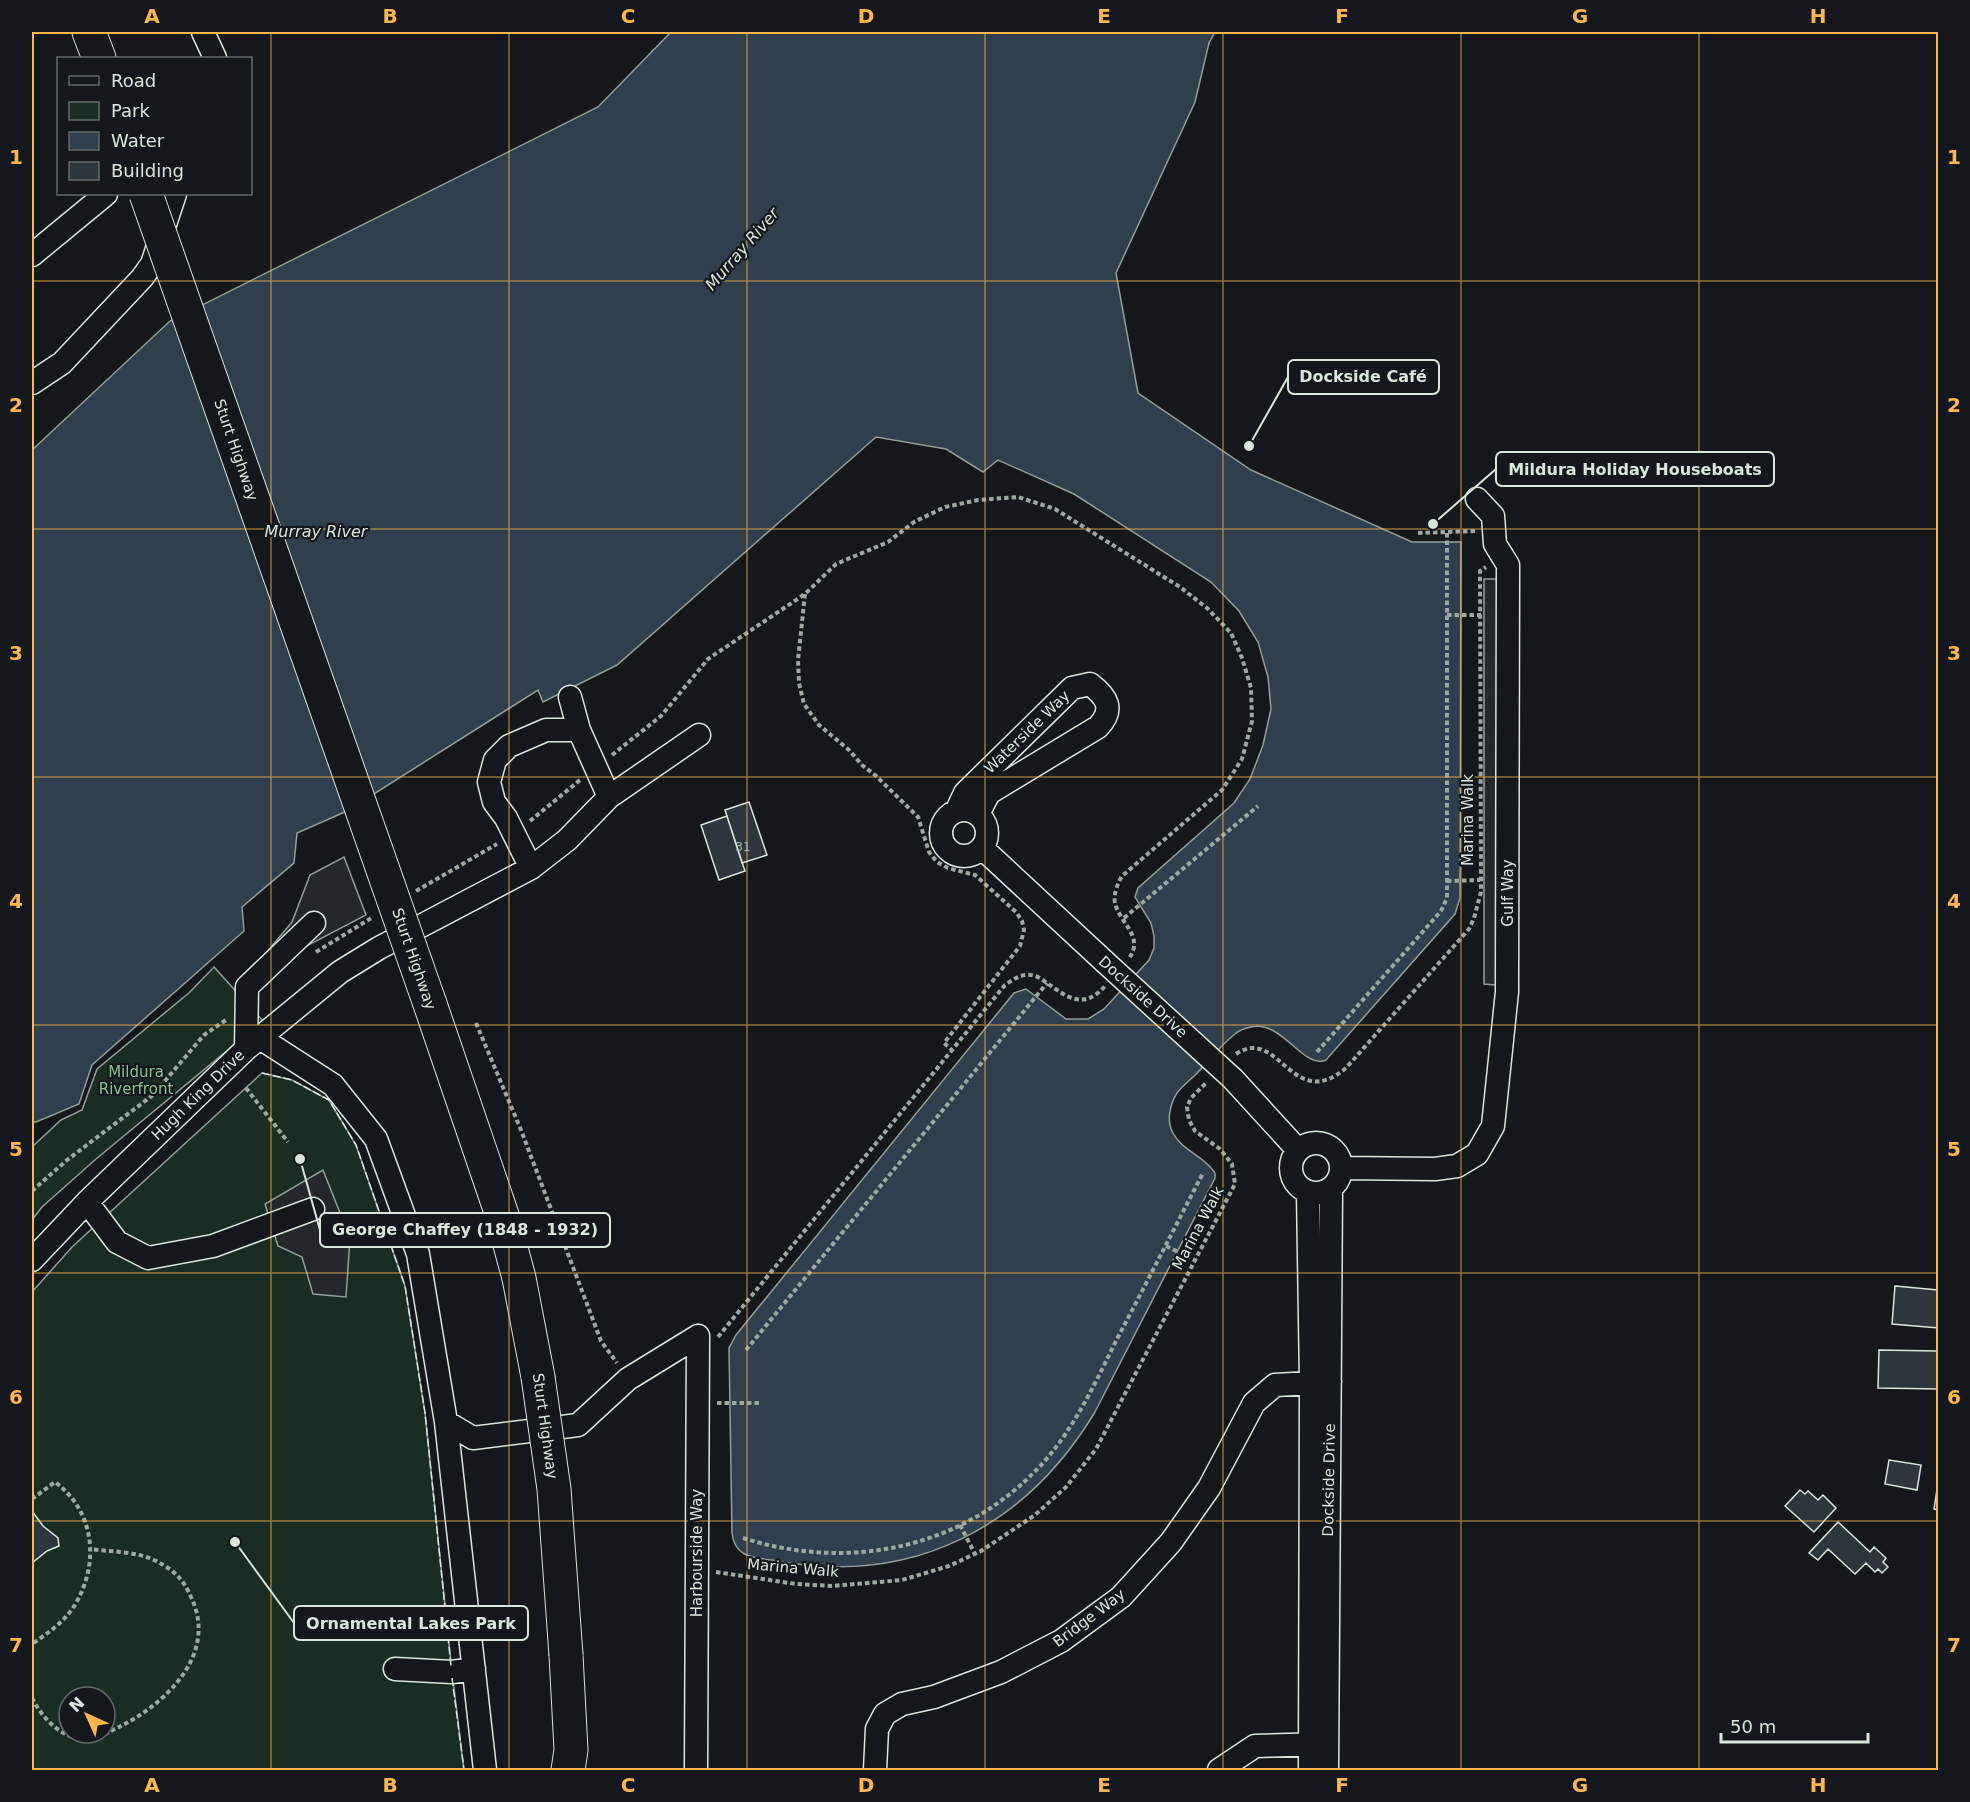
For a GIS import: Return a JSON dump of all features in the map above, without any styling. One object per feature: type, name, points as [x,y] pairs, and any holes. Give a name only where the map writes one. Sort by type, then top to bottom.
[{"type":"highway","points":[[89,32],[99,57]]},
{"type":"highway","name":"Sturt Highway","points":[[146,195],[502,1215],[519,1278],[538,1377],[554,1489],[572,1764]]},
{"type":"street","points":[[203,32],[215,57]]},
{"type":"street","points":[[32,255],[105,195]]},
{"type":"street","points":[[32,383],[62,363],[142,278],[152,264],[175,195]]},
{"type":"street","name":"Gulf Way","points":[[1342,1168],[1435,1169],[1457,1166],[1477,1154],[1494,1126],[1508,992],[1508,565],[1495,544],[1493,516],[1477,499]]},
{"type":"street","name":"Waterside Way","points":[[1090,684],[1100,692],[1108,704],[1106,718],[1098,727],[989,794],[967,812],[965,793],[1072,688],[1090,684]]},
{"type":"street","points":[[570,697],[579,730],[609,797]]},
{"type":"street","points":[[531,868],[506,818],[494,801],[489,782],[495,760],[509,746],[546,730],[579,730]]},
{"type":"street","name":"Hugh King Drive","points":[[32,1260],[87,1202],[253,1043],[340,972],[379,948],[531,868],[567,840],[609,797],[699,735]]},
{"type":"street","points":[[967,812],[986,824],[988,837],[982,848],[972,856],[959,857],[948,852],[941,841],[940,828],[946,817],[967,812]]},
{"type":"street","name":"Dockside Drive","points":[[982,848],[1233,1079],[1298,1150]]},
{"type":"street","points":[[314,923],[247,987],[253,1043],[333,1085],[376,1139],[418,1254],[446,1422],[485,1770]]},
{"type":"street","points":[[1313,1143],[1330,1147],[1336,1152],[1342,1168],[1337,1183],[1324,1193],[1308,1192],[1295,1182],[1291,1166],[1298,1150],[1313,1143]]},
{"type":"street","name":"Dockside Drive","points":[[1326,1770],[1319,1744],[1321,1382],[1331,1189]]},
{"type":"street","name":"Dockside Drive","points":[[1308,1192],[1321,1382]]},
{"type":"street","points":[[87,1202],[117,1242],[148,1258],[213,1246],[313,1209]]},
{"type":"street","name":"Harbourside Way","points":[[627,1378],[698,1336],[696,1770]]},
{"type":"street","points":[[446,1422],[473,1438],[578,1425],[627,1378]]},
{"type":"street","name":"Bridge Way","points":[[875,1770],[877,1729],[885,1714],[902,1704],[934,1697],[1001,1672],[1061,1641],[1121,1597],[1170,1542],[1209,1488],[1254,1403],[1275,1385],[1321,1382]]},
{"type":"street","points":[[395,1669],[452,1672],[474,1669]]},
{"type":"street","points":[[1220,1770],[1255,1746],[1319,1744]]},
{"type":"street","name":"Dockside Drive","points":[[1311,1770],[1319,1744]]},
{"type":"path","points":[[1418,533],[1475,532],[1476,523]]},
{"type":"path","points":[[1317,1052],[1441,911],[1447,898],[1447,532]]},
{"type":"path","name":"Marina Walk","points":[[1233,1056],[1245,1048],[1252,1047],[1264,1050],[1301,1079],[1320,1082],[1336,1076],[1346,1068],[1469,929],[1481,892],[1480,571],[1504,558]]},
{"type":"path","points":[[805,594],[798,660],[799,683],[804,704],[819,725],[849,750],[918,817],[925,844],[932,858],[948,868],[975,874],[1016,912],[1022,921],[1024,930],[1020,946],[944,1043],[952,1050]]},
{"type":"path","points":[[1447,615],[1481,615]]},
{"type":"path","points":[[1124,918],[1258,806]]},
{"type":"path","points":[[1447,881],[1480,880]]},
{"type":"path","points":[[746,1350],[1047,983]]},
{"type":"path","points":[[476,1023],[521,1130],[601,1341],[627,1378]]},
{"type":"path","name":"Marina Walk","points":[[712,1571],[796,1584],[862,1585],[902,1580],[948,1566],[975,1554],[1035,1515],[1066,1487],[1096,1449],[1235,1184],[1232,1164],[1220,1149],[1195,1131],[1189,1120],[1187,1107],[1191,1098],[1208,1081]]},
{"type":"path","points":[[246,1088],[288,1142]]},
{"type":"path","points":[[743,1538],[799,1551],[857,1554],[881,1551],[922,1541],[960,1525],[1013,1491],[1040,1466],[1062,1440],[1088,1396],[1203,1173]]},
{"type":"path","points":[[1166,1246],[1195,1260]]},
{"type":"path","points":[[712,1403],[761,1403]]},
{"type":"path","points":[[32,1499],[55,1482],[67,1491],[86,1519],[90,1550],[87,1575],[76,1604],[56,1628],[32,1644]]},
{"type":"path","points":[[960,1525],[975,1554]]},
{"type":"path","points":[[32,1698],[49,1723],[65,1734],[84,1740],[108,1733],[135,1719],[162,1699],[186,1672],[200,1639],[197,1609],[182,1578],[156,1561],[131,1553],[90,1550]]},
{"type":"green space","name":"Mildura Riverfront","points":[[214,967],[263,1021],[96,1159],[42,1207],[32,1220],[32,1147],[61,1120],[82,1110],[97,1069],[190,992]]},
{"type":"green space","points":[[262,1073],[292,1080],[329,1100],[356,1145],[405,1286],[425,1413],[464,1770],[32,1770],[32,1292],[72,1247]]},
{"type":"shaded area","points":[[1484,579],[1508,579],[1508,986],[1484,984]]},
{"type":"shaded area","points":[[344,857],[366,915],[293,953],[242,998],[235,990],[292,922],[310,875]]},
{"type":"shaded area","points":[[323,1170],[350,1238],[346,1297],[313,1294],[302,1257],[278,1246],[265,1204]]},
{"type":"water","name":"Murray River","points":[[671,32],[1215,32],[1209,43],[1195,102],[1116,273],[1138,393],[1251,470],[1412,542],[1461,542],[1460,898],[1455,914],[1326,1060],[1317,1061],[1309,1058],[1273,1031],[1262,1027],[1251,1027],[1241,1030],[1230,1038],[1179,1090],[1171,1107],[1169,1118],[1171,1128],[1182,1144],[1211,1167],[1215,1178],[1095,1412],[1067,1453],[1035,1488],[999,1517],[960,1539],[918,1555],[874,1565],[827,1567],[777,1561],[747,1555],[737,1548],[732,1533],[729,1348],[736,1335],[1014,993],[1026,989],[1066,1019],[1088,1019],[1104,1009],[1149,960],[1154,948],[1154,936],[1151,923],[1135,897],[1138,888],[1234,803],[1250,779],[1263,745],[1271,709],[1268,677],[1258,642],[1239,611],[1211,582],[1074,494],[998,460],[983,472],[946,449],[876,437],[617,665],[543,702],[538,690],[347,811],[297,833],[294,863],[242,907],[244,931],[92,1065],[79,1104],[32,1122],[32,450],[170,321],[598,107]]},
{"type":"building","points":[[749,802],[767,855],[742,863],[725,810]]},
{"type":"building","points":[[727,816],[745,871],[719,880],[701,825]]},
{"type":"building","points":[[1895,1286],[1938,1290],[1938,1328],[1892,1324]]},
{"type":"building","points":[[1879,1350],[1938,1351],[1938,1389],[1878,1388]]},
{"type":"building","points":[[1889,1460],[1921,1465],[1917,1490],[1885,1484]]},
{"type":"building","points":[[1938,1483],[1938,1510],[1934,1509]]},
{"type":"building","points":[[1800,1490],[1805,1494],[1808,1491],[1818,1500],[1823,1495],[1836,1508],[1814,1532],[1785,1506]]},
{"type":"building","points":[[32,1511],[43,1526],[58,1538],[59,1546],[47,1551],[32,1563]]},
{"type":"building","points":[[1838,1522],[1870,1552],[1874,1547],[1886,1558],[1883,1562],[1888,1567],[1882,1573],[1878,1569],[1875,1572],[1866,1563],[1855,1574],[1828,1549],[1818,1560],[1809,1553]]},
{"type":"fence","points":[[262,1073],[292,1080],[329,1100],[356,1145],[405,1286],[425,1413],[451,1666]]},
{"type":"fence","points":[[452,1678],[464,1770]]},
{"type":"place","name":"Dockside Café","points":[[1249,446]]},
{"type":"place","name":"Mildura Holiday Houseboats","points":[[1433,524]]},
{"type":"place","name":"George Chaffey (1848 - 1932)","points":[[300,1159]]},
{"type":"place","name":"Ornamental Lakes Park","points":[[235,1542]]}]
